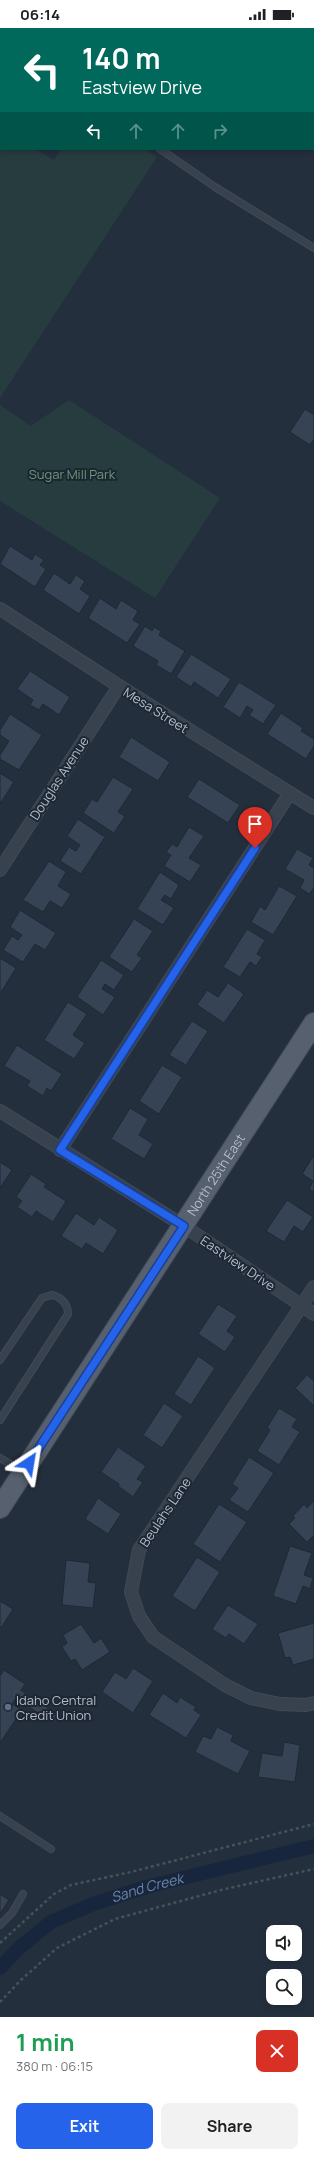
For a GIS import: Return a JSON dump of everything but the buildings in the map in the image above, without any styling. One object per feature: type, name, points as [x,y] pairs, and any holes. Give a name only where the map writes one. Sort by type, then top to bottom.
[{"type":"main road","name":"North 25th East","points":[[0,1508],[314,1023]]},
{"type":"street","name":"Mesa Street","points":[[0,609],[119,686],[314,808]]},
{"type":"street","name":"Douglas Avenue","points":[[0,870],[119,686]]},
{"type":"street","points":[[60,1150],[290,793]]},
{"type":"street","name":"Eastview Drive","points":[[0,1111],[60,1150],[184,1226],[314,1314]]},
{"type":"street","name":"Beulahs Lane","points":[[314,1287],[139,1550],[131,1592],[139,1616],[153,1637],[225,1685],[251,1698],[280,1704],[306,1705],[314,1703]]},
{"type":"lane","points":[[161,150],[214,186],[314,248]]},
{"type":"lane","points":[[0,1360],[42,1298],[52,1295],[63,1300],[68,1308],[68,1314],[0,1420]]},
{"type":"lane","points":[[0,1458],[23,1472]]},
{"type":"lane","points":[[18,1694],[53,1717]]},
{"type":"lane","points":[[0,1816],[51,1849]]},
{"type":"lane","points":[[0,1925],[12,1913],[23,1894]]},
{"type":"path","points":[[0,1943],[54,1894],[71,1885],[131,1872],[314,1824]]},
{"type":"path","points":[[0,2002],[21,1980],[57,1948],[115,1919],[206,1894],[314,1869]]},
{"type":"green space","points":[[0,150],[37,150],[54,160],[60,150],[146,150],[157,157],[0,398]]},
{"type":"green space","name":"Sugar Mill Park","points":[[69,400],[220,498],[155,598],[0,501],[0,405],[31,426]]},
{"type":"waterway","name":"Sand Creek","points":[[0,1968],[19,1948],[51,1922],[93,1904],[146,1887],[314,1846]]},
{"type":"place","name":"Idaho Central Credit Union","points":[[8,1707]]},
{"type":"route","points":[[29,1463],[184,1226],[60,1150],[255,848]]}]
